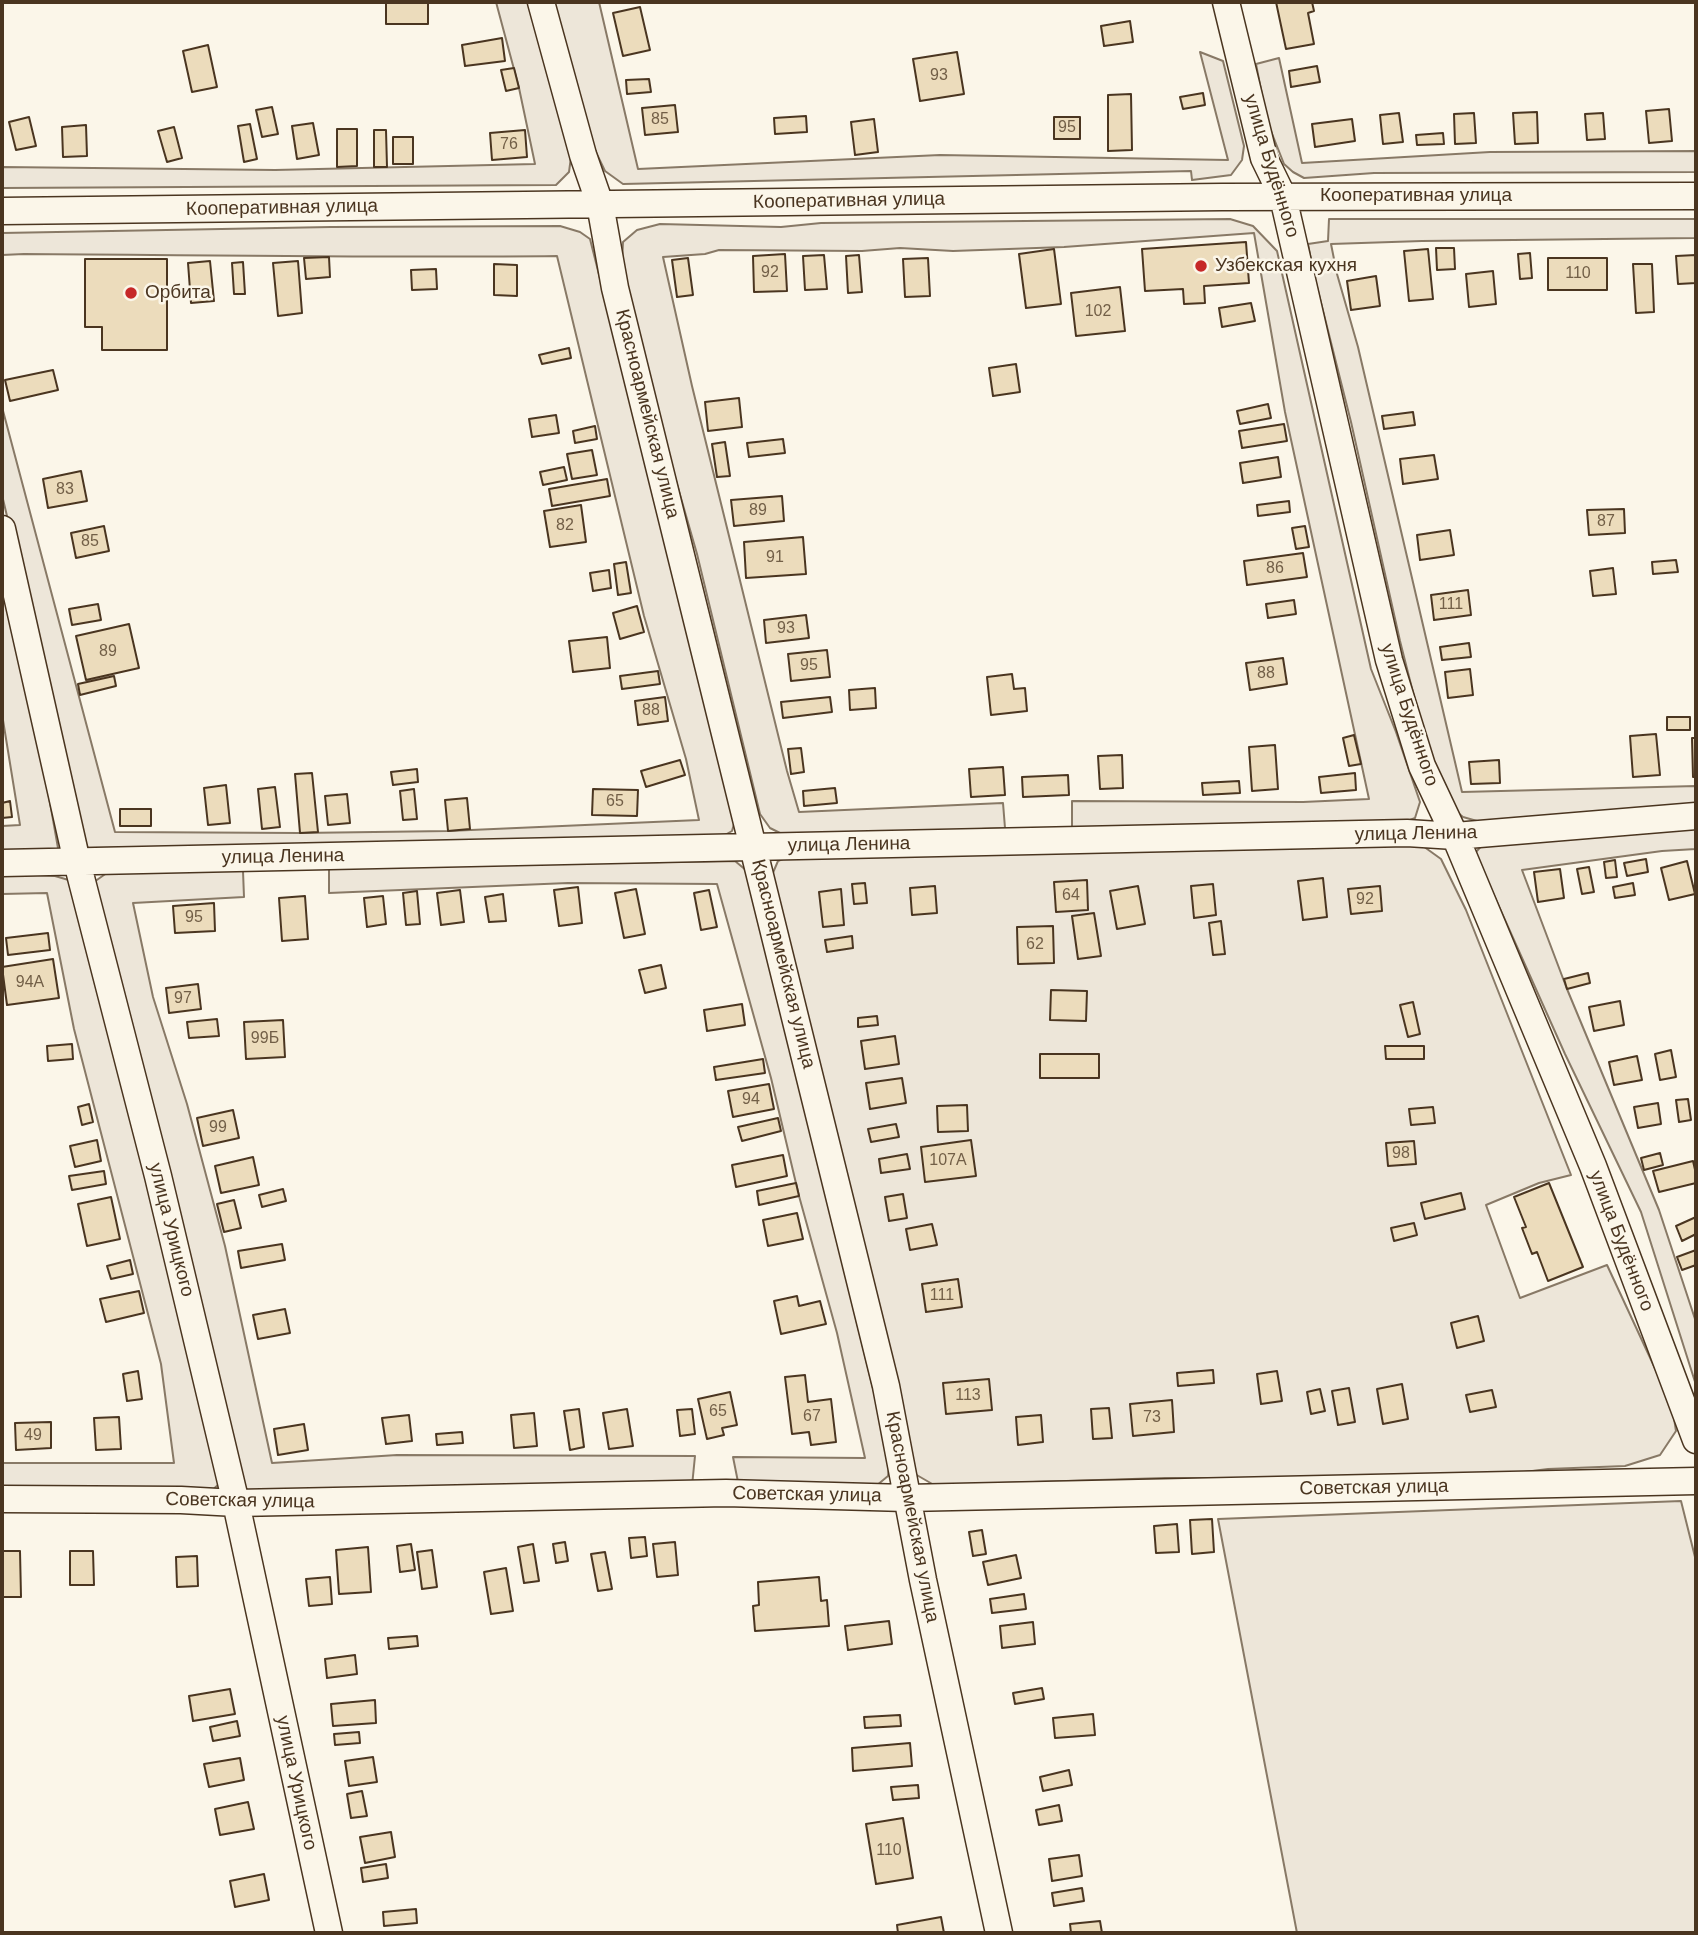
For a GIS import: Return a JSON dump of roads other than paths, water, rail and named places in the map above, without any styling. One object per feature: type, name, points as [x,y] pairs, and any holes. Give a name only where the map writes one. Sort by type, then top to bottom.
[{"type":"street","name":"Красноармейская улица","points":[[541,2],[583,155],[600,204],[615,288],[886,1386],[906,1498],[999,1933]]},
{"type":"street","name":"улица Будённого","points":[[1226,2],[1264,158],[1283,197],[1388,660],[1422,766],[1455,836],[1593,1166],[1696,1440]]},
{"type":"street","name":"Кооперативная улица","points":[[2,211],[1283,197],[1696,196]]},
{"type":"street","name":"улица Урицкого","points":[[2,529],[77,862],[158,1176],[236,1503],[329,1933]]},
{"type":"street","name":"улица Ленина","points":[[2,863],[1393,834],[1455,836],[1696,816]]},
{"type":"street","name":"Советская улица","points":[[2,1499],[236,1503],[726,1493],[906,1498],[1696,1481]]},
{"type":"place","name":"Узбекская кухня","points":[[1201,266]]},
{"type":"place","name":"Орбита","points":[[131,293]]}]
